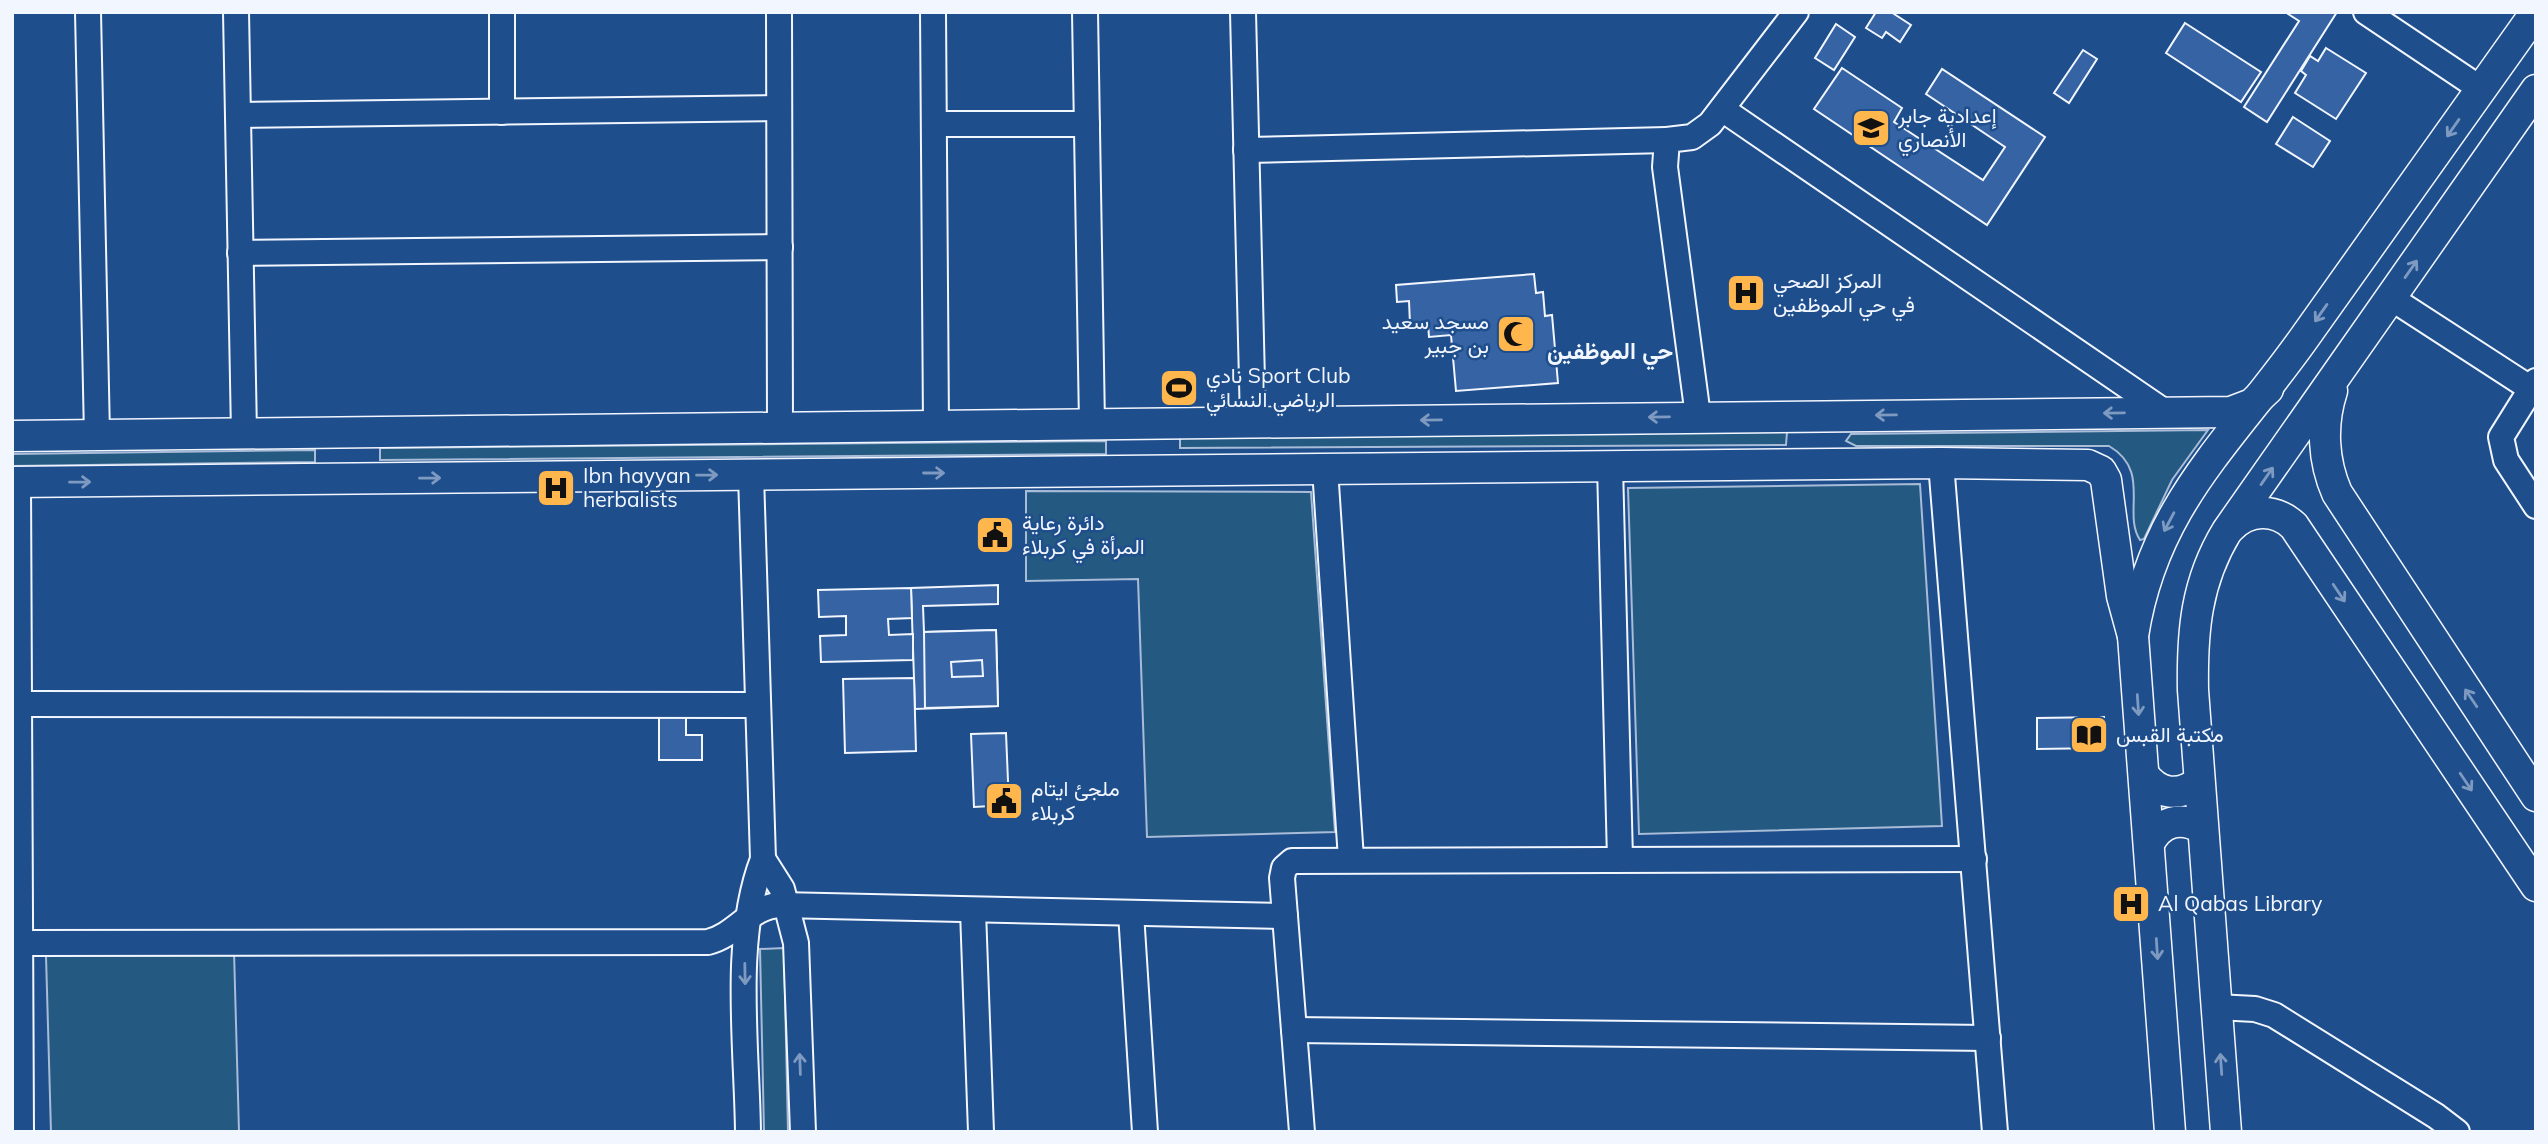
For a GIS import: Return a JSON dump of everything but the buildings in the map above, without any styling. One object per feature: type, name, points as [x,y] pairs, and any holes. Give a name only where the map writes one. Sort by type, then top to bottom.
[{"type":"main road","points":[[2133,636],[2148,569],[2173,514],[2196,478],[2268,389],[2536,12]]},
{"type":"main road","points":[[2226,1132],[2193,690],[2194,617],[2209,564],[2227,531],[2536,90]]},
{"type":"main road","points":[[2340,372],[2330,395],[2324,432],[2326,457],[2337,494],[2536,796]]},
{"type":"main road","points":[[12,436],[2165,412],[2241,410],[2268,389]]},
{"type":"main road","points":[[1797,416],[1809,435],[1805,456],[1798,465]]},
{"type":"main road","points":[[1849,416],[1841,424],[1838,446],[1850,464]]},
{"type":"main road","points":[[1100,424],[1116,432],[1122,452],[1113,472]]},
{"type":"main road","points":[[1165,471],[1155,452],[1156,441],[1169,424]]},
{"type":"main road","points":[[374,432],[364,450],[368,471],[374,478]]},
{"type":"main road","points":[[318,479],[329,461],[329,451],[319,433]]},
{"type":"main road","points":[[15,482],[1941,463],[2088,465],[2101,471],[2106,480],[2122,596],[2133,636],[2170,1132]]},
{"type":"main road","points":[[2227,531],[2245,516],[2263,513],[2280,516],[2294,526],[2536,886]]},
{"type":"main road","points":[[2144,775],[2152,786],[2176,793],[2189,790],[2199,782]]},
{"type":"main road","points":[[2149,843],[2155,832],[2165,824],[2178,820],[2191,822],[2202,828]]},
{"type":"street","points":[[88,12],[97,435]]},
{"type":"street","points":[[236,12],[244,433]]},
{"type":"street","points":[[502,12],[502,112]]},
{"type":"street","points":[[779,12],[780,428]]},
{"type":"street","points":[[933,12],[936,426]]},
{"type":"street","points":[[1085,12],[1100,424]]},
{"type":"street","points":[[1242,12],[1253,422]]},
{"type":"street","points":[[1246,150],[1667,140],[1692,137],[1710,124],[1796,12]]},
{"type":"street","points":[[2366,12],[2481,89]]},
{"type":"street","points":[[238,115],[779,108]]},
{"type":"street","points":[[1722,109],[2165,412]]},
{"type":"street","points":[[934,124],[1087,124]]},
{"type":"street","points":[[1667,140],[1665,167],[1698,416]]},
{"type":"street","points":[[240,253],[780,247]]},
{"type":"street","points":[[2391,298],[2534,387],[2501,437],[2506,460],[2536,506]]},
{"type":"street","points":[[1941,463],[1996,1132]]},
{"type":"street","points":[[1610,466],[1620,859]]},
{"type":"street","points":[[1325,469],[1351,859]]},
{"type":"street","points":[[748,1132],[747,918],[763,859],[751,475]]},
{"type":"street","points":[[15,482],[20,943],[16,1073],[21,1132]]},
{"type":"street","points":[[19,704],[757,705]]},
{"type":"street","points":[[763,859],[788,905],[796,943],[803,1132]]},
{"type":"street","points":[[1301,1132],[1282,878],[1288,864],[1297,859],[1974,859]]},
{"type":"street","points":[[20,943],[708,942],[730,934],[762,907],[788,905],[1285,916]]},
{"type":"street","points":[[973,911],[981,1132]]},
{"type":"street","points":[[1131,913],[1145,1132]]},
{"type":"street","points":[[2217,1007],[2255,1009],[2274,1015],[2436,1116],[2457,1132]]},
{"type":"street","points":[[1294,1030],[1988,1038]]},
{"type":"shaded area","points":[[2208,430],[2172,480],[2144,539],[2140,540],[2135,529],[2133,480],[2129,467],[2122,456],[2109,446],[1856,446],[1846,441],[1851,434]]},
{"type":"shaded area","points":[[1787,432],[1786,445],[1180,448],[1180,435]]},
{"type":"shaded area","points":[[1106,441],[1106,454],[380,460],[380,448]]},
{"type":"shaded area","points":[[315,450],[315,462],[12,466],[12,454]]},
{"type":"shaded area","points":[[1920,484],[1942,826],[1639,834],[1628,488]]},
{"type":"shaded area","points":[[1026,491],[1311,492],[1335,832],[1147,837],[1138,579],[1026,581]]},
{"type":"shaded area","points":[[784,948],[788,1132],[764,1132],[760,949]]},
{"type":"shaded area","points":[[234,951],[239,1132],[51,1132],[46,956]]},
{"type":"place","name":"إعدادية جابر الأنصاري","points":[[1871,128]]},
{"type":"place","name":"المركز الصحي في حي الموظفين","points":[[1746,293]]},
{"type":"place","name":"مسجد سعيد بن جبير","points":[[1516,334]]},
{"type":"place","name":"نادي Sport Club الرياضي النسائي","points":[[1179,388]]},
{"type":"place","name":"Ibn hayyan herbalists","points":[[556,488]]},
{"type":"place","name":"دائرة رعاية المرأة في كربلاء","points":[[995,535]]},
{"type":"place","name":"مكتبة القبس","points":[[2089,735]]},
{"type":"place","name":"ملجئ ايتام كربلاء","points":[[1004,801]]},
{"type":"place","name":"Al Qabas Library","points":[[2131,904]]},
{"type":"district","name":"حي الموظفين","points":[[1610,351]]}]
